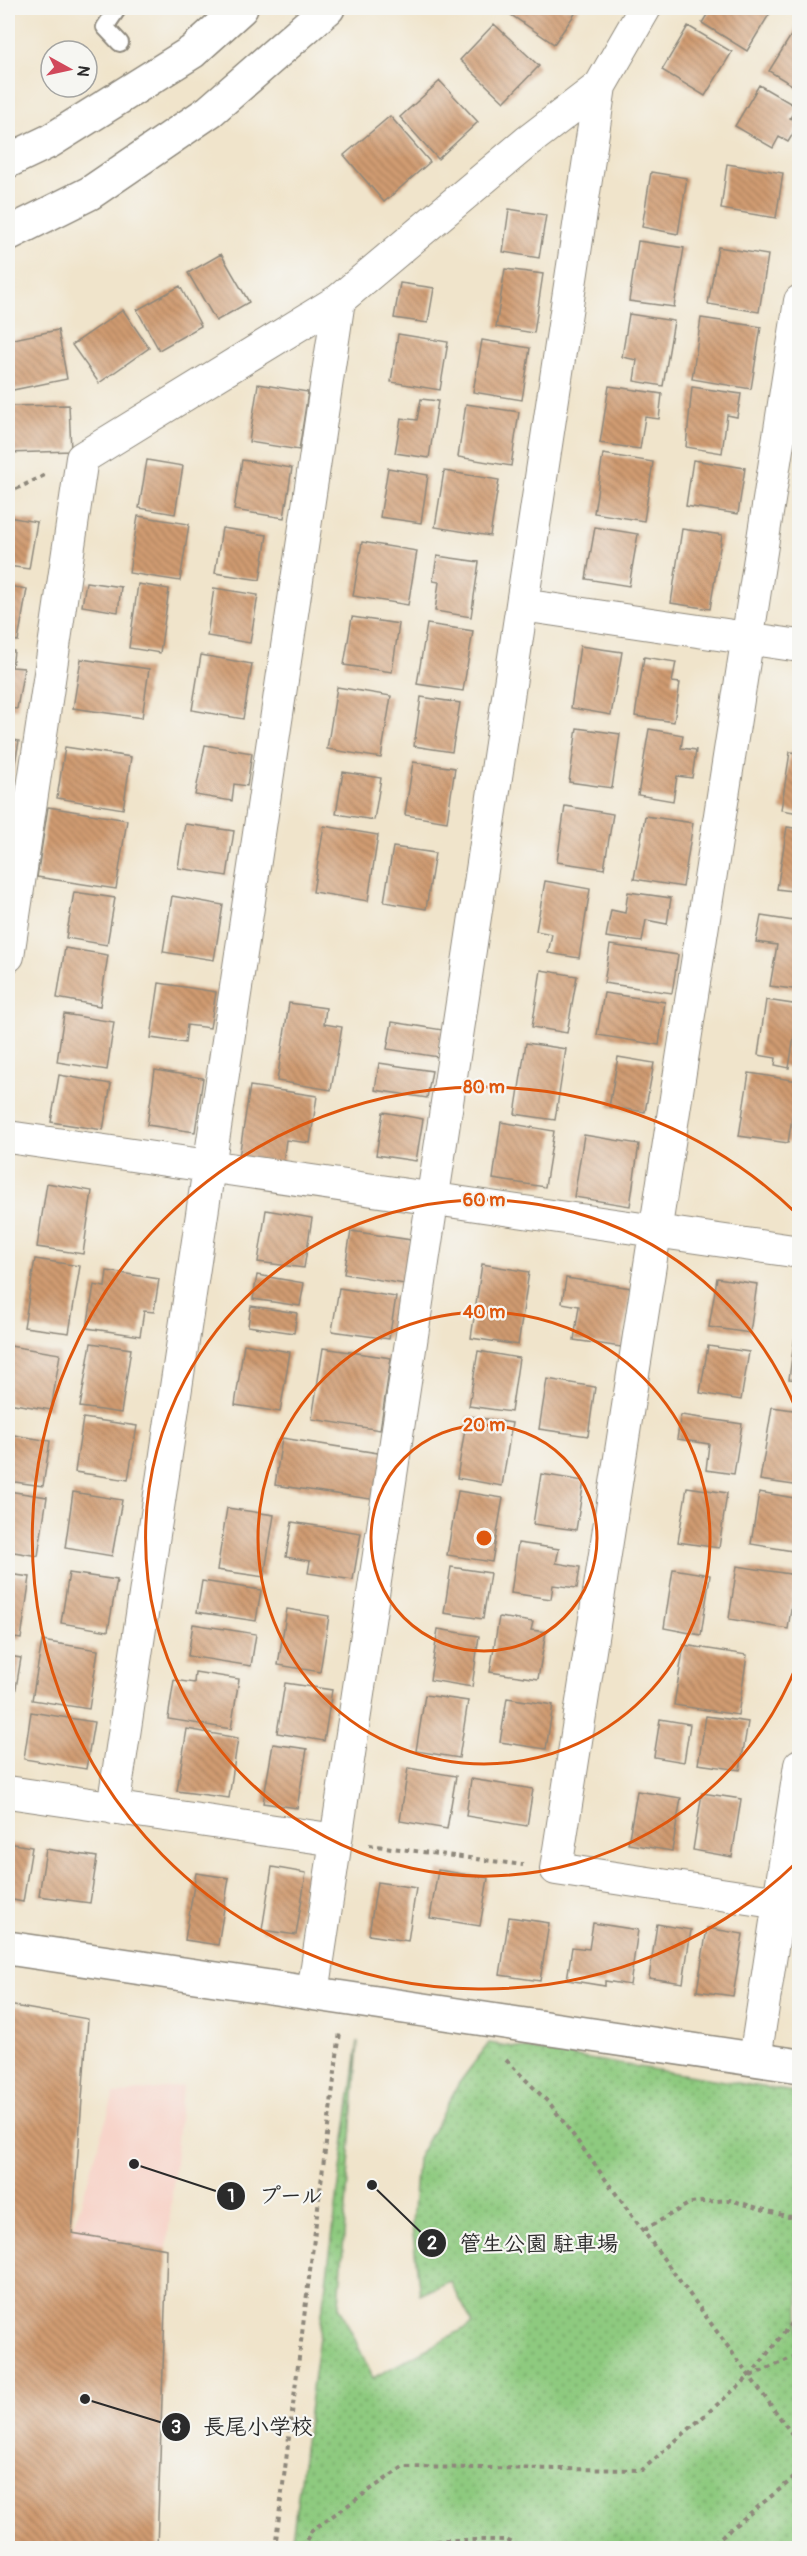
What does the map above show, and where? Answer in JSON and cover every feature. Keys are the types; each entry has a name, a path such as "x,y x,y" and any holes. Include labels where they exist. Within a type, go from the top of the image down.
{"street":[{"path":"8,161 50,141 192,52 241,8"},
{"path":"8,234 90,193 210,111 328,8"},
{"path":"328,1996 336,1840 600,86 645,8"},
{"path":"8,956 82,458 339,300 527,142 600,86"},
{"path":"113,1808 339,300"},
{"path":"789,1904 556,1869 800,300"},
{"path":"522,605 800,646"},
{"path":"8,1137 800,1252"},
{"path":"755,2059 789,1904 800,1765"},
{"path":"8,1792 336,1840"},
{"path":"8,1948 800,2066"}],"lane":[{"path":"118,8 105,27 120,43"}],"path":[{"path":"336,1840 556,1869"},
{"path":"275,2548 328,1996"},
{"path":"505,2059 551,2105 800,2445"},
{"path":"644,2230 690,2203 730,2200 789,2217 800,2215"},
{"path":"302,2548 312,2529 403,2467 642,2470 750,2376 800,2312"},
{"path":"750,2376 800,2354"},
{"path":"707,2548 800,2473"},
{"path":"382,2548 446,2541 506,2540 524,2548"},
{"path":"446,2541 462,2548"}],"shaded area":[{"path":"182,2086 167,2249 72,2233 114,2094"}],"green space":[{"path":"358,2041 339,2305 373,2378 473,2324 450,2281 420,2295 412,2225 417,2159 459,2083 489,2043 799,2093 799,2548 291,2548"}],"building":[{"path":"501,8 579,8 554,44"},
{"path":"711,8 773,8 747,51 702,23"},
{"path":"800,21 800,90 769,71"},
{"path":"494,24 539,66 504,102 460,60"},
{"path":"688,26 732,52 705,96 662,70"},
{"path":"440,81 478,122 438,159 400,117"},
{"path":"759,85 797,107 790,118 799,124 788,142 779,137 773,148 735,126"},
{"path":"390,116 430,162 384,202 344,155"},
{"path":"727,164 783,173 776,218 721,209"},
{"path":"651,172 687,178 678,234 642,227"},
{"path":"509,209 546,215 539,258 503,252"},
{"path":"638,241 684,248 674,307 629,301"},
{"path":"718,247 768,255 759,312 708,304"},
{"path":"221,254 249,302 216,321 188,273"},
{"path":"505,269 543,274 534,333 496,327"},
{"path":"400,283 434,288 428,323 394,318"},
{"path":"180,286 201,326 159,350 137,310"},
{"path":"123,310 149,348 99,383 72,345"},
{"path":"629,314 674,321 663,386 634,381 637,360 622,357"},
{"path":"701,318 761,327 751,389 692,379"},
{"path":"58,330 67,379 8,391 8,340"},
{"path":"398,334 448,342 440,390 391,382"},
{"path":"482,340 530,348 522,400 473,392"},
{"path":"258,384 308,392 299,450 249,442"},
{"path":"609,386 662,394 659,419 645,417 640,449 600,443"},
{"path":"692,387 741,394 737,417 727,415 722,453 686,447"},
{"path":"421,399 438,401 429,458 395,453 401,418 417,420"},
{"path":"466,404 519,412 511,466 458,457"},
{"path":"69,405 71,451 8,453 8,406"},
{"path":"603,454 653,462 644,521 594,513"},
{"path":"147,460 183,466 175,514 139,508"},
{"path":"242,460 292,468 284,518 234,510"},
{"path":"693,460 745,468 738,514 686,506"},
{"path":"388,468 428,475 421,523 380,517"},
{"path":"444,471 499,480 490,536 435,527"},
{"path":"138,516 189,524 180,581 129,573"},
{"path":"8,517 37,522 29,569 8,566"},
{"path":"595,527 638,534 629,586 586,579"},
{"path":"222,528 267,535 260,580 215,573"},
{"path":"682,529 722,535 710,609 671,603"},
{"path":"362,542 417,551 408,605 353,596"},
{"path":"437,556 479,562 471,617 435,611 439,582 433,581"},
{"path":"86,582 121,587 118,612 82,606"},
{"path":"138,584 169,589 160,653 129,648"},
{"path":"8,586 27,589 18,641 8,639"},
{"path":"214,588 258,595 250,643 207,636"},
{"path":"352,617 399,624 392,672 344,665"},
{"path":"427,624 473,631 463,691 417,684"},
{"path":"580,646 622,652 611,715 571,708"},
{"path":"8,650 14,651 12,667 24,668 17,709 8,708"},
{"path":"201,655 252,664 243,719 192,710"},
{"path":"644,657 676,662 672,682 680,683 674,722 635,716"},
{"path":"81,659 149,669 142,718 73,708"},
{"path":"337,687 391,696 381,758 327,749"},
{"path":"421,697 460,703 452,752 414,746"},
{"path":"8,717 13,718 10,739 19,741 13,774 8,773"},
{"path":"577,728 620,734 612,788 569,782"},
{"path":"649,729 683,735 681,748 696,750 692,778 677,776 673,801 638,795"},
{"path":"205,745 252,753 247,786 234,784 232,801 195,795"},
{"path":"65,747 131,757 123,809 57,798"},
{"path":"790,752 800,753 800,813 781,810"},
{"path":"413,762 455,768 447,822 405,815"},
{"path":"343,772 381,778 374,820 336,814"},
{"path":"565,806 613,814 604,869 557,862"},
{"path":"48,807 127,820 116,889 37,877"},
{"path":"645,816 693,823 683,887 634,879"},
{"path":"185,824 234,831 227,876 178,868"},
{"path":"324,826 378,835 368,901 313,892"},
{"path":"787,827 800,829 800,892 777,889"},
{"path":"393,847 435,853 426,909 384,902"},
{"path":"545,881 590,889 579,958 548,953 552,934 536,931"},
{"path":"74,892 115,898 107,945 66,938"},
{"path":"628,892 671,898 667,924 646,920 642,942 606,937 611,910 625,913"},
{"path":"172,896 223,905 214,960 163,952"},
{"path":"761,916 800,922 800,990 770,986 777,945 756,942"},
{"path":"610,945 678,955 672,993 604,983"},
{"path":"65,948 108,955 100,1006 57,998"},
{"path":"541,970 577,976 567,1033 532,1027"},
{"path":"159,983 216,992 210,1028 187,1025 185,1043 151,1038"},
{"path":"604,993 665,1002 659,1045 597,1035"},
{"path":"766,1000 799,1005 789,1068 775,1065 776,1058 758,1055"},
{"path":"289,1003 326,1008 324,1024 342,1027 331,1090 277,1081"},
{"path":"64,1014 114,1022 107,1070 57,1062"},
{"path":"392,1022 443,1030 438,1057 387,1049"},
{"path":"526,1043 566,1049 555,1120 515,1114"},
{"path":"618,1057 654,1063 645,1112 609,1107"},
{"path":"379,1063 432,1071 427,1098 375,1090"},
{"path":"155,1070 203,1078 195,1132 147,1125"},
{"path":"749,1073 798,1081 788,1143 739,1136"},
{"path":"59,1075 111,1084 103,1130 51,1122"},
{"path":"250,1086 317,1096 310,1143 286,1140 283,1163 239,1157"},
{"path":"383,1112 423,1119 416,1161 376,1155"},
{"path":"501,1122 554,1131 545,1187 493,1179"},
{"path":"584,1135 639,1144 630,1206 574,1197"},
{"path":"47,1183 92,1191 83,1254 37,1247"},
{"path":"266,1210 312,1218 304,1268 258,1262"},
{"path":"351,1231 411,1240 404,1284 344,1274"},
{"path":"35,1259 80,1266 69,1333 24,1327"},
{"path":"482,1264 529,1272 518,1345 471,1338"},
{"path":"107,1271 159,1279 154,1312 144,1311 140,1336 87,1328 94,1285 105,1287"},
{"path":"257,1275 304,1283 300,1306 253,1299"},
{"path":"566,1278 631,1288 621,1347 574,1340 579,1306 562,1303"},
{"path":"717,1278 757,1284 750,1333 709,1327"},
{"path":"339,1288 396,1297 389,1339 332,1331"},
{"path":"251,1306 297,1313 294,1333 248,1326"},
{"path":"798,1314 800,1314 800,1380 789,1379"},
{"path":"91,1343 131,1349 121,1413 80,1407"},
{"path":"244,1344 290,1352 280,1412 235,1405"},
{"path":"10,1346 60,1354 51,1410 8,1403"},
{"path":"708,1346 749,1352 741,1400 700,1393"},
{"path":"323,1348 391,1358 380,1430 312,1419"},
{"path":"478,1351 519,1358 511,1412 469,1406"},
{"path":"547,1379 595,1387 588,1436 539,1429"},
{"path":"772,1407 800,1411 800,1486 760,1480"},
{"path":"681,1415 742,1424 734,1474 706,1470 709,1444 677,1439"},
{"path":"467,1416 512,1423 502,1486 457,1478"},
{"path":"83,1418 137,1426 128,1480 75,1472"},
{"path":"8,1434 50,1441 43,1486 8,1481"},
{"path":"282,1438 384,1454 377,1500 275,1485"},
{"path":"541,1474 584,1481 576,1530 533,1524"},
{"path":"687,1487 727,1493 719,1548 678,1542"},
{"path":"8,1491 47,1497 38,1556 8,1551"},
{"path":"458,1491 503,1498 492,1562 447,1555"},
{"path":"73,1492 122,1500 112,1556 65,1548"},
{"path":"759,1492 800,1499 799,1552 751,1544"},
{"path":"227,1508 274,1515 264,1577 217,1570"},
{"path":"292,1522 361,1533 353,1580 308,1573 310,1561 286,1557"},
{"path":"518,1543 559,1549 556,1563 580,1567 577,1588 553,1585 551,1599 511,1593"},
{"path":"737,1566 796,1575 788,1629 729,1619"},
{"path":"451,1567 490,1573 483,1619 444,1613"},
{"path":"673,1569 710,1575 701,1635 664,1628"},
{"path":"69,1573 117,1580 108,1631 61,1623"},
{"path":"8,1574 30,1577 21,1639 8,1637"},
{"path":"202,1581 261,1590 256,1621 197,1612"},
{"path":"287,1609 329,1616 320,1672 278,1665"},
{"path":"499,1617 533,1622 531,1630 546,1632 538,1679 490,1672"},
{"path":"193,1624 256,1634 251,1666 188,1656"},
{"path":"438,1629 479,1636 472,1687 430,1680"},
{"path":"42,1641 98,1650 89,1709 32,1700"},
{"path":"684,1645 747,1655 738,1715 674,1705"},
{"path":"8,1656 21,1658 15,1694 8,1693"},
{"path":"195,1672 239,1679 231,1729 168,1719 174,1680 194,1683"},
{"path":"285,1683 332,1690 324,1741 277,1733"},
{"path":"425,1695 468,1701 459,1758 416,1751"},
{"path":"507,1698 553,1705 546,1749 500,1742"},
{"path":"8,1712 14,1713 9,1745 8,1745"},
{"path":"31,1712 94,1722 86,1769 24,1759"},
{"path":"706,1716 748,1722 740,1770 698,1764"},
{"path":"660,1719 690,1724 684,1762 654,1757"},
{"path":"187,1729 238,1738 229,1798 177,1791"},
{"path":"273,1744 307,1749 297,1808 263,1803"},
{"path":"408,1768 456,1776 447,1829 400,1821"},
{"path":"471,1779 533,1789 527,1826 466,1816"},
{"path":"637,1791 681,1798 672,1851 628,1844"},
{"path":"702,1793 741,1799 732,1857 693,1850"},
{"path":"8,1843 32,1847 23,1902 8,1899"},
{"path":"46,1849 97,1857 90,1903 39,1896"},
{"path":"272,1867 306,1873 296,1935 262,1930"},
{"path":"438,1870 488,1878 480,1926 430,1918"},
{"path":"196,1873 229,1878 218,1945 185,1940"},
{"path":"377,1882 416,1888 408,1941 369,1935"},
{"path":"509,1917 549,1923 540,1981 500,1975"},
{"path":"593,1923 638,1930 630,1985 605,1981 605,1986 567,1980 572,1947 589,1949"},
{"path":"657,1924 691,1930 683,1983 649,1978"},
{"path":"707,1928 743,1934 733,1996 697,1991"},
{"path":"8,2005 88,2019 72,2233 167,2249 157,2548 8,2548"}],"place":[{"name":"プール","path":"134,2164"},
{"name":"管生公園 駐車場","path":"372,2185"},
{"name":"長尾小学校","path":"85,2399"}]}
